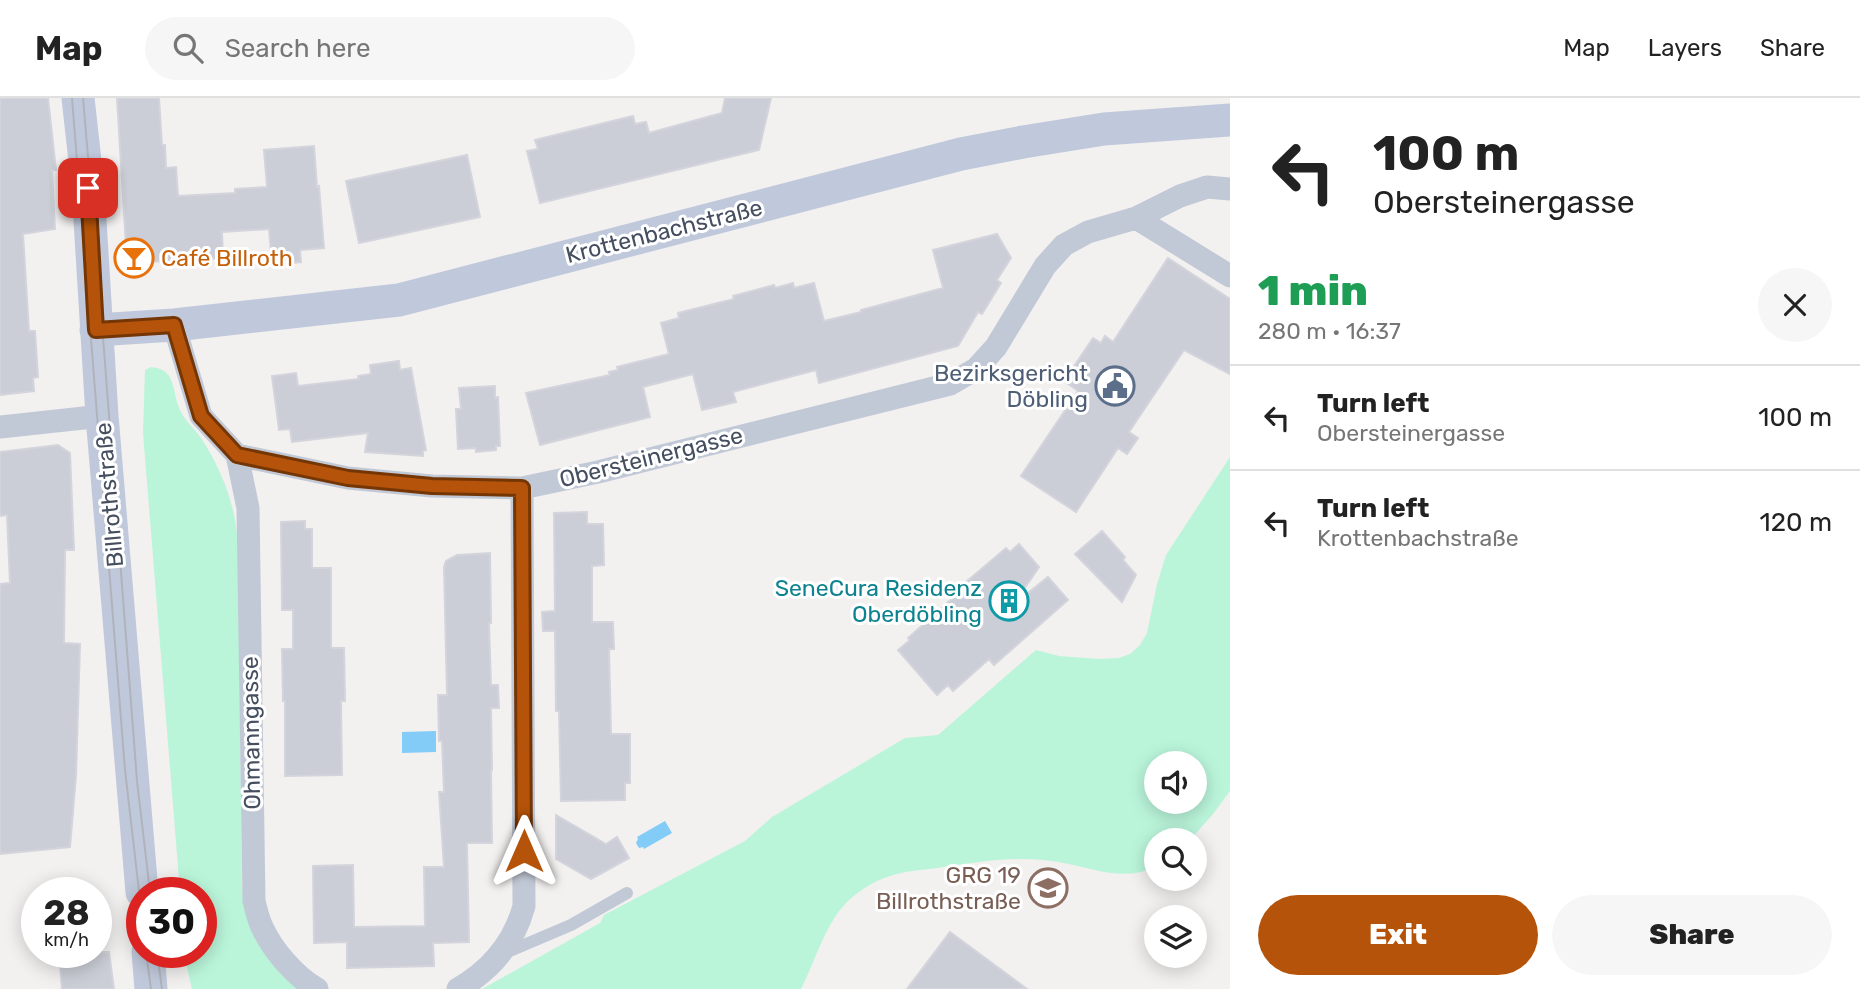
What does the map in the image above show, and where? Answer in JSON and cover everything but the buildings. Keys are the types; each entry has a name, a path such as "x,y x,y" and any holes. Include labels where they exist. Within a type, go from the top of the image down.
{"main road":[{"name":"Billrothstraße","path":"78,98 88,188 102,416 141,877"},
{"name":"Krottenbachstraße","path":"96,330 174,325 399,300 961,155 1104,129 1230,120"}],"street":[{"name":"Obersteinergasse","path":"237,455 348,478 432,486 522,488 598,472 950,384 976,369 996,347 1045,266 1064,245 1088,232 1136,218 1180,196 1207,187 1230,189"},
{"path":"1136,218 1230,276"},
{"path":"174,325 201,416 237,455"},
{"path":"0,427 102,416"},
{"name":"Ohmanngasse","path":"237,455 248,508 254,901 262,927 282,958 317,989"},
{"path":"458,989 481,974 507,946 524,906 522,488"}],"lane":[{"path":"507,946 571,925 627,893"}],"green space":[{"path":"151,367 160,369 170,377 181,412 201,438 215,463 231,502 238,545 242,888 245,902 299,989 192,989 187,968 217,968 217,877 179,877 143,433 145,370"},
{"path":"1230,457 1230,791 1201,828 1144,828 1144,871 1111,873 1048,860 1016,859 895,874 871,884 845,904 826,934 801,989 482,989 600,923 604,915 745,841 772,817 905,738 938,735 1036,650 1059,656 1099,659 1119,658 1130,654 1140,645 1147,633 1166,555"}],"water":[{"path":"436,731 436,752 402,753 402,732"},
{"path":"665,821 672,833 644,849 639,848 637,837"}],"tram line":[{"path":"72,98 125,770 137,877"},
{"path":"83,98 137,781 148,877"},
{"path":"148,968 151,989"},
{"path":"159,968 162,989"}],"place":[{"name":"Café Billroth","path":"134,258"},
{"name":"Bezirksgericht Döbling","path":"1115,386"},
{"name":"SeneCura Residenz Oberdöbling","path":"1009,601"},
{"name":"GRG 19 Billrothstraße","path":"1048,888"}],"route":[{"path":"88,188 96,330 174,325 201,416 237,455 348,478 432,486 522,488 524,851"}]}
